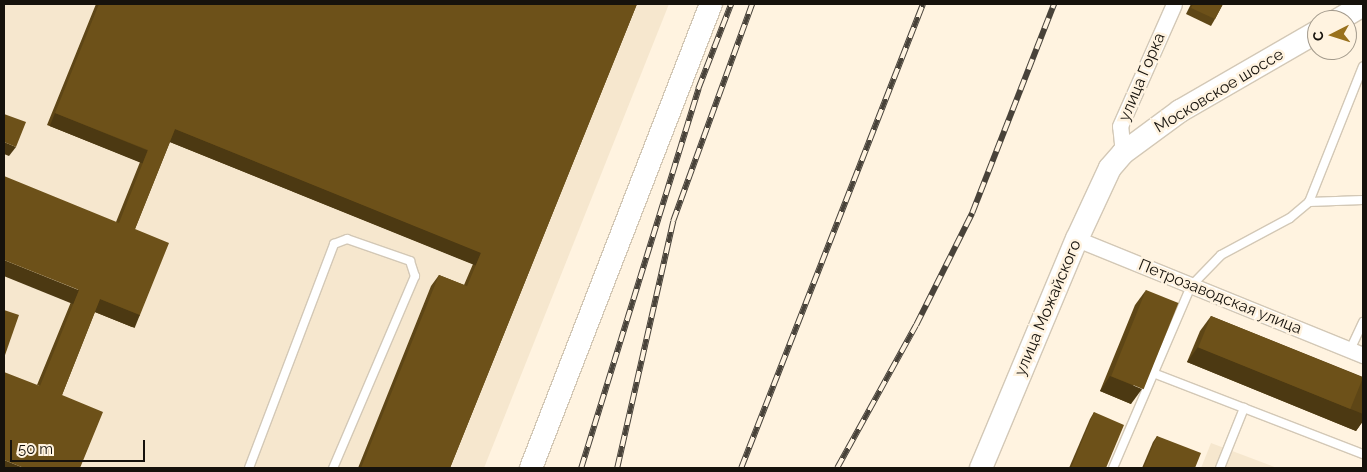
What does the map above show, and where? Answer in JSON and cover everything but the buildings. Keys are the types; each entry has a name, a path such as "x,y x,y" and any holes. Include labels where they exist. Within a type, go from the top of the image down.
{"main road":[{"path":"531,468 711,4"},
{"name":"Московское шоссе","path":"1123,153 1180,111 1307,38"},
{"name":"улица Можайского","path":"981,468 1100,185 1123,153"}],"street":[{"name":"улица Горка","path":"1123,153 1120,126 1174,4"},
{"name":"Петрозаводская улица","path":"1076,239 1357,353"}],"lane":[{"path":"1113,468 1191,286 1221,256 1290,218 1309,202 1363,66"},
{"path":"1309,202 1363,200"},
{"path":"249,468 334,244 344,239 410,261 415,276 333,468"},
{"path":"1357,353 1363,322"},
{"path":"1153,373 1363,454"},
{"path":"1220,468 1244,408"}],"shaded area":[{"path":"4,4 669,4 484,468 4,468"},
{"path":"1211,443 1277,468 1201,468"}],"railway":[{"path":"581,468 698,89 731,4"},
{"path":"617,468 673,221 752,4"},
{"path":"741,468 923,4"},
{"path":"837,468 916,325 972,213 1054,4"}]}
